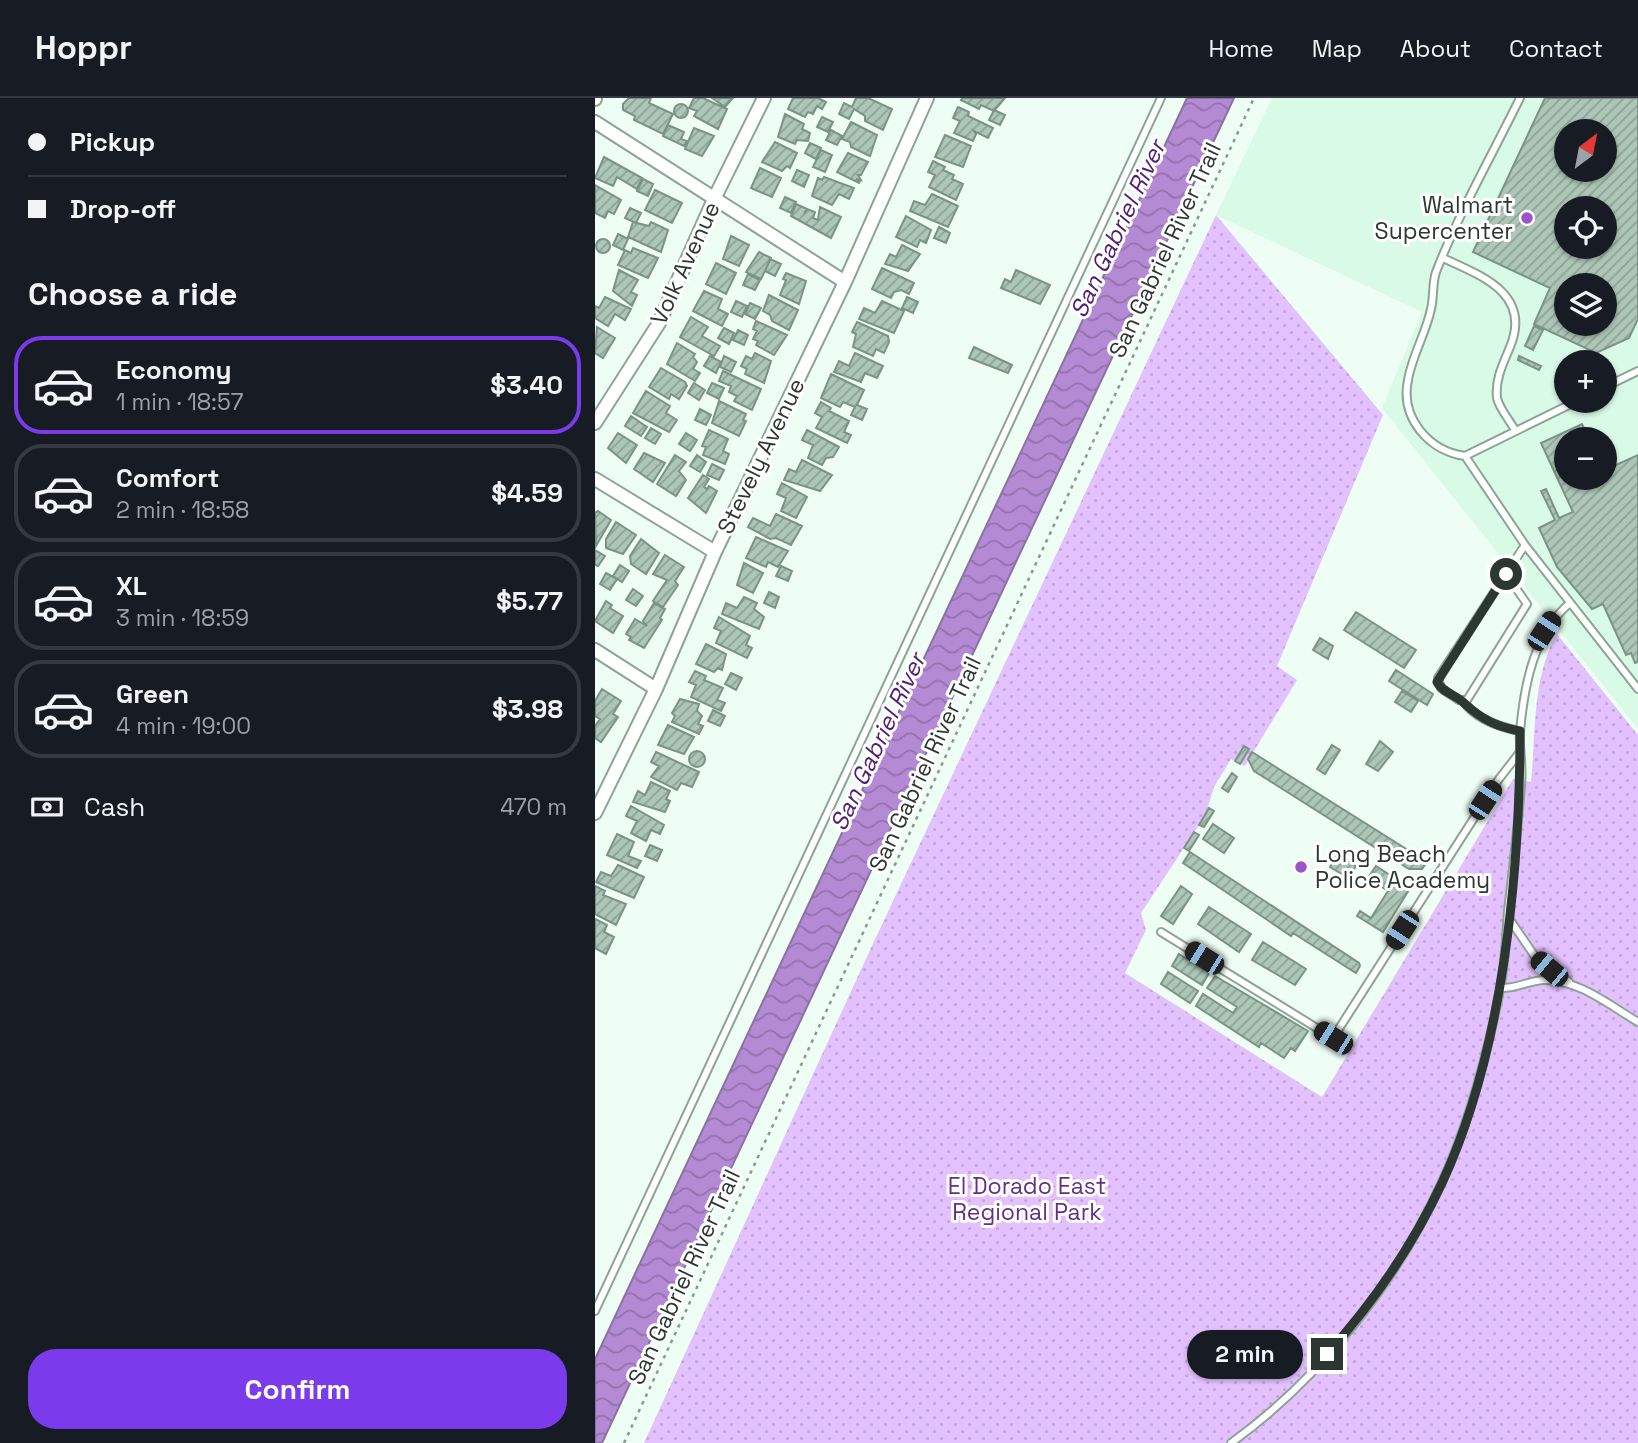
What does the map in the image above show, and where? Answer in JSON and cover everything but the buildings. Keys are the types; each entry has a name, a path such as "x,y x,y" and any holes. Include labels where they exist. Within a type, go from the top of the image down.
{"street":[{"name":"Volk Avenue","path":"595,423 659,323 715,197 764,98"},
{"name":"Stevely Avenue","path":"595,813 656,689 715,552 845,282 927,98"},
{"path":"595,122 845,282"},
{"path":"595,479 715,552"},
{"path":"595,650 656,689"}],"lane":[{"path":"595,1311 1161,98"},
{"path":"1520,98 1436,272 1431,310 1407,382 1409,404 1421,434 1432,445 1449,453 1465,456 1554,412"},
{"path":"1443,258 1490,280 1506,294 1517,318 1518,329 1497,377 1497,401 1515,430"},
{"path":"1617,381 1638,371"},
{"path":"1465,456 1525,545 1638,689"},
{"path":"1520,731 1503,728 1476,715 1463,701 1441,688 1439,678 1525,545"},
{"path":"1463,701 1467,700 1527,604 1506,574"},
{"path":"1231,1443 1252,1428 1309,1374 1344,1335 1410,1241 1442,1182 1470,1111 1500,988 1522,780 1520,731 1535,654 1553,617 1570,603"},
{"path":"1161,932 1333,1038 1499,779 1520,752"},
{"path":"1508,917 1536,958 1571,983 1638,1022"},
{"path":"1500,988 1513,989 1534,981 1571,983"}],"path":[{"name":"San Gabriel River Trail","path":"624,1443 1254,98"}],"shaded area":[{"path":"1272,98 1638,98 1638,729 1382,408 1422,312 1216,215"}],"green space":[{"name":"El Dorado East Regional Park","path":"1216,215 1383,415 1277,666 1297,680 1245,766 1231,759 1214,787 1205,816 1141,913 1146,930 1125,973 1322,1097 1513,779 1531,782 1539,687 1549,650 1557,634 1638,735 1638,1443 644,1443 870,950"}],"water":[{"name":"San Gabriel River","path":"1187,98 1234,98 602,1443 595,1443 595,1359"}],"place":[{"name":"Walmart Supercenter","path":"1527,218"},
{"name":"Long Beach Police Academy","path":"1301,867"}],"route":[{"path":"1327,1354 1381,1286 1410,1241 1442,1182 1470,1111 1500,988 1522,780 1520,731 1503,728 1476,715 1463,701 1441,688 1437,682 1506,574"}]}
